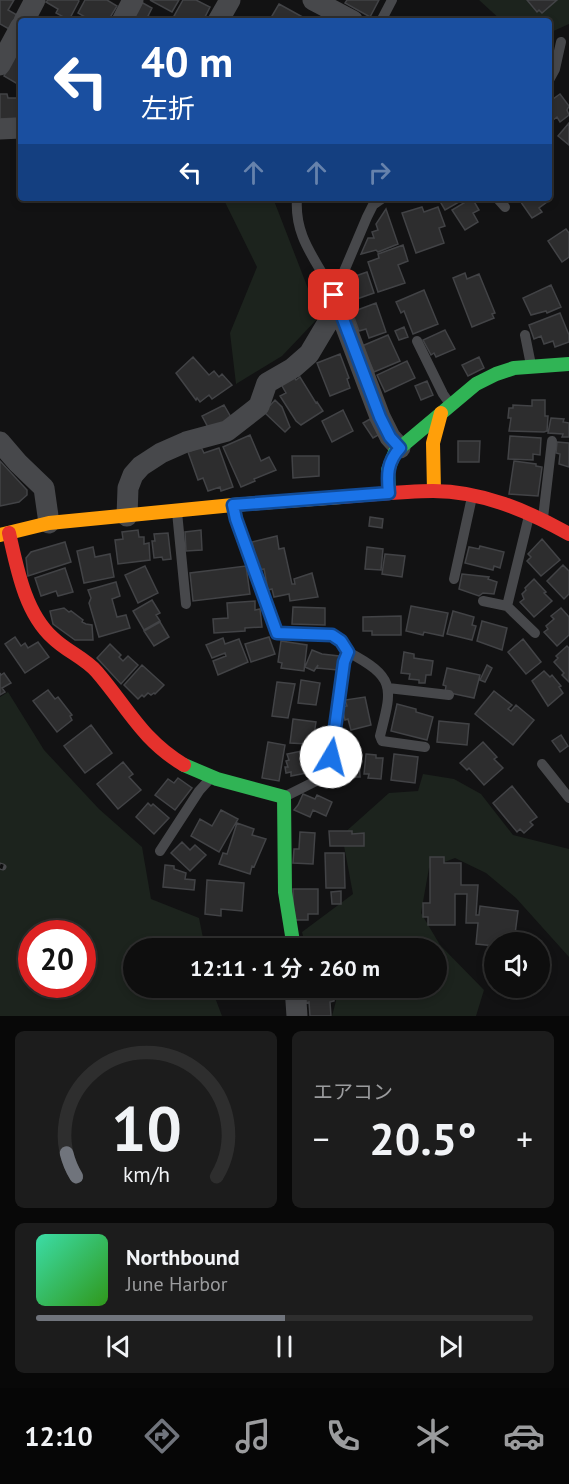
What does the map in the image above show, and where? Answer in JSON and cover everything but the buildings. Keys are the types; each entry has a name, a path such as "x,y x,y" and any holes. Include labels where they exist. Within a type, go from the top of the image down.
{"street":[{"path":"26,18 35,0"},
{"path":"124,18 133,0"},
{"path":"220,18 230,0"},
{"path":"324,7 346,18"},
{"path":"0,65 18,32"},
{"path":"0,129 18,128"},
{"path":"336,301 380,417 390,437 400,448"},
{"path":"127,516 128,488 133,475 141,466 161,453 186,442 227,431 259,406 267,383 293,368 309,354 336,301"},
{"path":"389,493 387,476 392,456 474,385 495,374 531,365 569,364"},
{"path":"434,491 432,444 434,431 446,408"},
{"path":"0,442 44,488 49,523"},
{"path":"291,938 287,922 284,887 284,797 211,777 180,764 155,745 95,669 84,659 57,643 41,626 4,534 49,523 177,510 434,491 472,494 506,504 569,534"},
{"path":"296,998 297,1016"}],"lane":[{"path":"383,18 392,0"},
{"path":"552,74 561,42"},
{"path":"297,201 297,218 302,240 336,301"},
{"path":"336,301 367,216 373,205 379,201"},
{"path":"500,201 505,207"},
{"path":"525,335 531,365"},
{"path":"417,340 443,394 446,408"},
{"path":"543,520 552,441"},
{"path":"454,579 472,494"},
{"path":"233,505 277,633 332,635 341,641 348,652 378,671 388,688 390,698 380,736 382,741 425,747"},
{"path":"177,510 186,604"},
{"path":"507,606 529,514"},
{"path":"483,601 507,606 535,633"},
{"path":"284,797 328,775 344,662 348,652"},
{"path":"388,688 449,695"},
{"path":"542,764 569,798"},
{"path":"160,851 199,791 211,777"}],"shaded area":[{"path":"479,0 569,0 569,24 552,32 552,18 499,18"},
{"path":"224,201 274,201 319,317 282,356 236,384 230,333 257,267"},
{"path":"8,692 44,750 99,809 142,847 151,899 199,918 203,938 123,938 123,998 215,998 222,1016 0,1016 0,697"},
{"path":"423,774 454,779 481,794 513,835 569,849 569,957 550,936 550,932 547,932 516,898 486,873 455,858 429,868 421,913 436,938 304,938 302,932 353,894 342,835 389,793 418,791"},
{"path":"447,952 484,990 476,1016 332,1016 335,998 447,998"}],"traffic: fast":[{"path":"389,493 388,470 395,452 476,384 514,368 569,364"},
{"path":"184,765 217,779 284,797 285,892 292,938"}],"traffic: slow":[{"path":"434,491 433,443 441,413"},
{"path":"0,535 49,523 341,497"}],"traffic: jam":[{"path":"341,497 422,491 469,494 521,510 569,534"},
{"path":"9,533 15,561 29,603 43,628 58,643 92,667 146,734 184,765"}],"route":[{"path":"331,757 344,662 348,652 341,641 332,635 277,633 233,505 389,493 387,476 389,465 392,456 400,448 390,437 380,417 334,295"}]}
